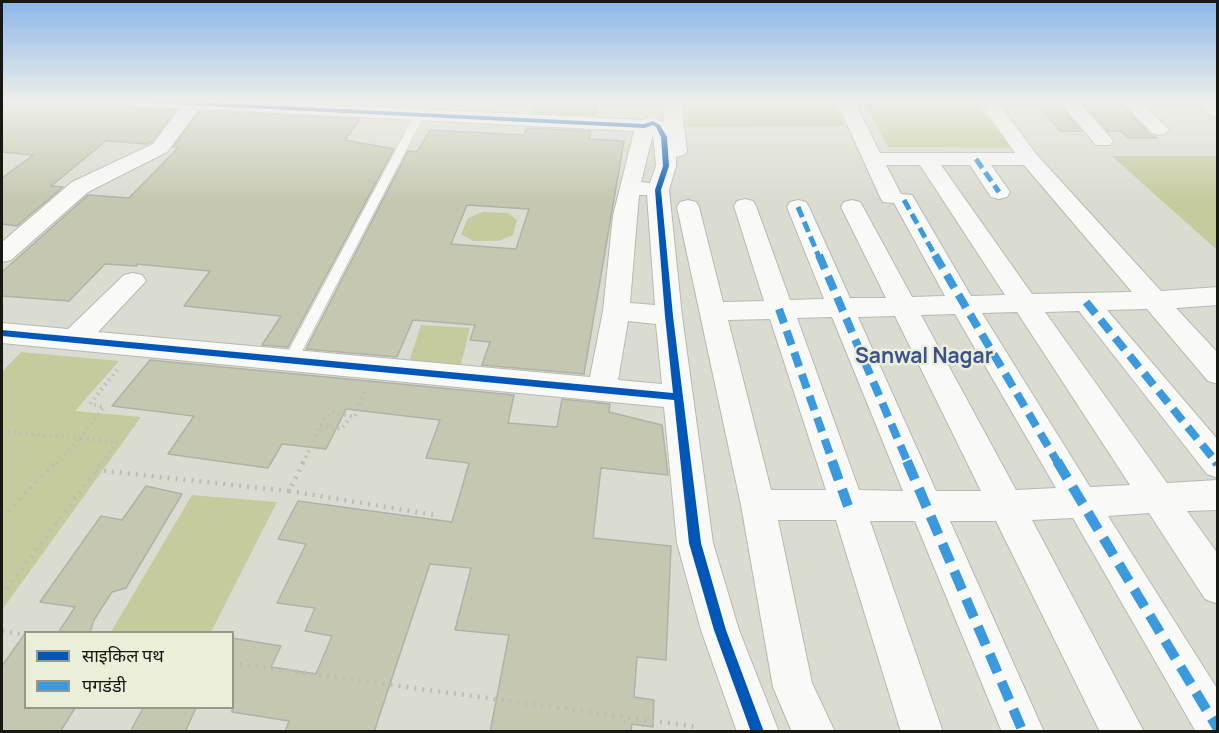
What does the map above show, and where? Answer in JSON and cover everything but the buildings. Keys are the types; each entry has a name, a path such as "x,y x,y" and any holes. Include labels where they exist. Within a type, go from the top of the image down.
{"street":[{"path":"2,254 80,187 160,148 170,134"},
{"path":"650,134 695,543 720,630 758,732"},
{"path":"602,390 616,311 624,216 666,166 664,134"},
{"path":"655,181 665,134"},
{"path":"861,134 873,159 1083,502 1218,729"},
{"path":"1012,134 1030,159 1218,373"},
{"path":"1097,134 1103,141"},
{"path":"873,159 1030,159"},
{"path":"926,159 1218,586"},
{"path":"976,159 999,192"},
{"path":"745,206 848,506 922,732"},
{"path":"688,207 714,310 758,506 793,687 814,732"},
{"path":"798,207 1023,732"},
{"path":"852,207 1123,732"},
{"path":"2,229 27,231"},
{"path":"74,340 134,281"},
{"path":"714,310 1086,302 1218,296"},
{"path":"1086,302 1218,464"},
{"path":"616,311 669,315"},
{"path":"2,333 678,397"},
{"path":"758,506 1006,507 1218,495"}],"lane":[{"path":"290,361 409,134"}],"path":[{"path":"2,517 80,438 104,407 90,404 135,346"},
{"path":"289,491 325,417 334,412 356,417 373,369"},
{"path":"320,426 341,429 351,417"},
{"path":"2,432 117,442 2,595"},
{"path":"96,470 289,491 435,515"},
{"path":"2,631 24,635"},
{"path":"234,663 698,727"}],"green space":[{"path":"881,134 1000,134 1011,148 888,147"},
{"path":"1112,156 1217,156 1217,250"},
{"path":"483,212 508,213 517,220 513,235 498,241 473,241 461,234 468,218"},
{"path":"421,325 470,328 460,368 409,362"},
{"path":"21,352 119,361 75,411 141,417 2,610 2,372"},
{"path":"192,495 277,502 212,631 112,631"}],"marked path":[{"path":"976,159 999,192"},
{"path":"904,200 963,305 1218,729"},
{"path":"798,207 1023,732"},
{"path":"1086,302 1218,464"},
{"path":"779,309 848,506"}],"cycle path":[{"path":"662,134 666,166 658,190 669,316 695,543 720,630 758,732"},
{"path":"2,333 678,397"}],"district":[{"name":"Sanwal Nagar","path":"924,357"}]}
